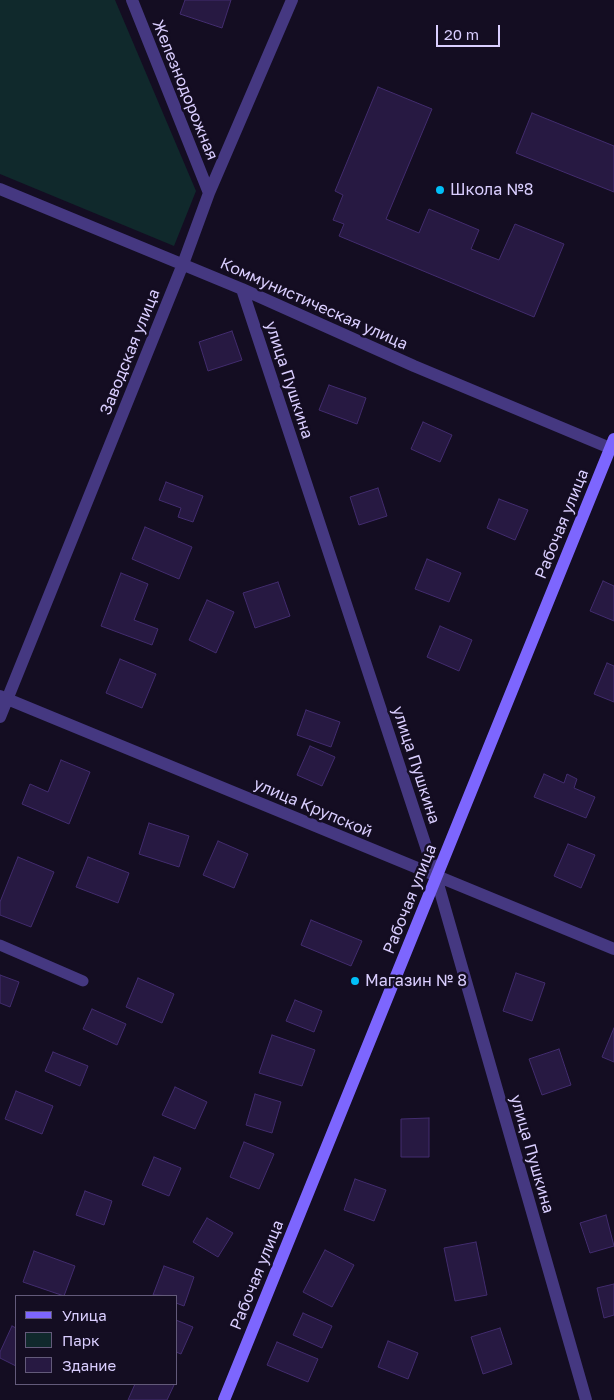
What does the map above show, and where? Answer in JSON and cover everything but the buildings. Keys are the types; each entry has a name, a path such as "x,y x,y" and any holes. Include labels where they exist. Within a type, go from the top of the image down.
{"main road":[{"name":"Рабочая улица","path":"224,1400 613,445"}],"street":[{"name":"Железнодорожная","path":"132,0 209,193"},
{"name":"Заводская улица","path":"0,718 4,697 183,264 209,193 292,0"},
{"name":"Коммунистическая улица","path":"0,190 242,289 414,366 613,445"},
{"name":"улица Пушкина","path":"242,289 436,877 586,1400"},
{"name":"улица Крупской","path":"4,697 614,949"}],"lane":[{"path":"0,945 83,980"}],"green space":[{"path":"0,0 115,0 196,191 174,246 0,174"}],"place":[{"name":"Школа №8","path":"440,190"},
{"name":"Магазин № 8","path":"355,981"}]}
